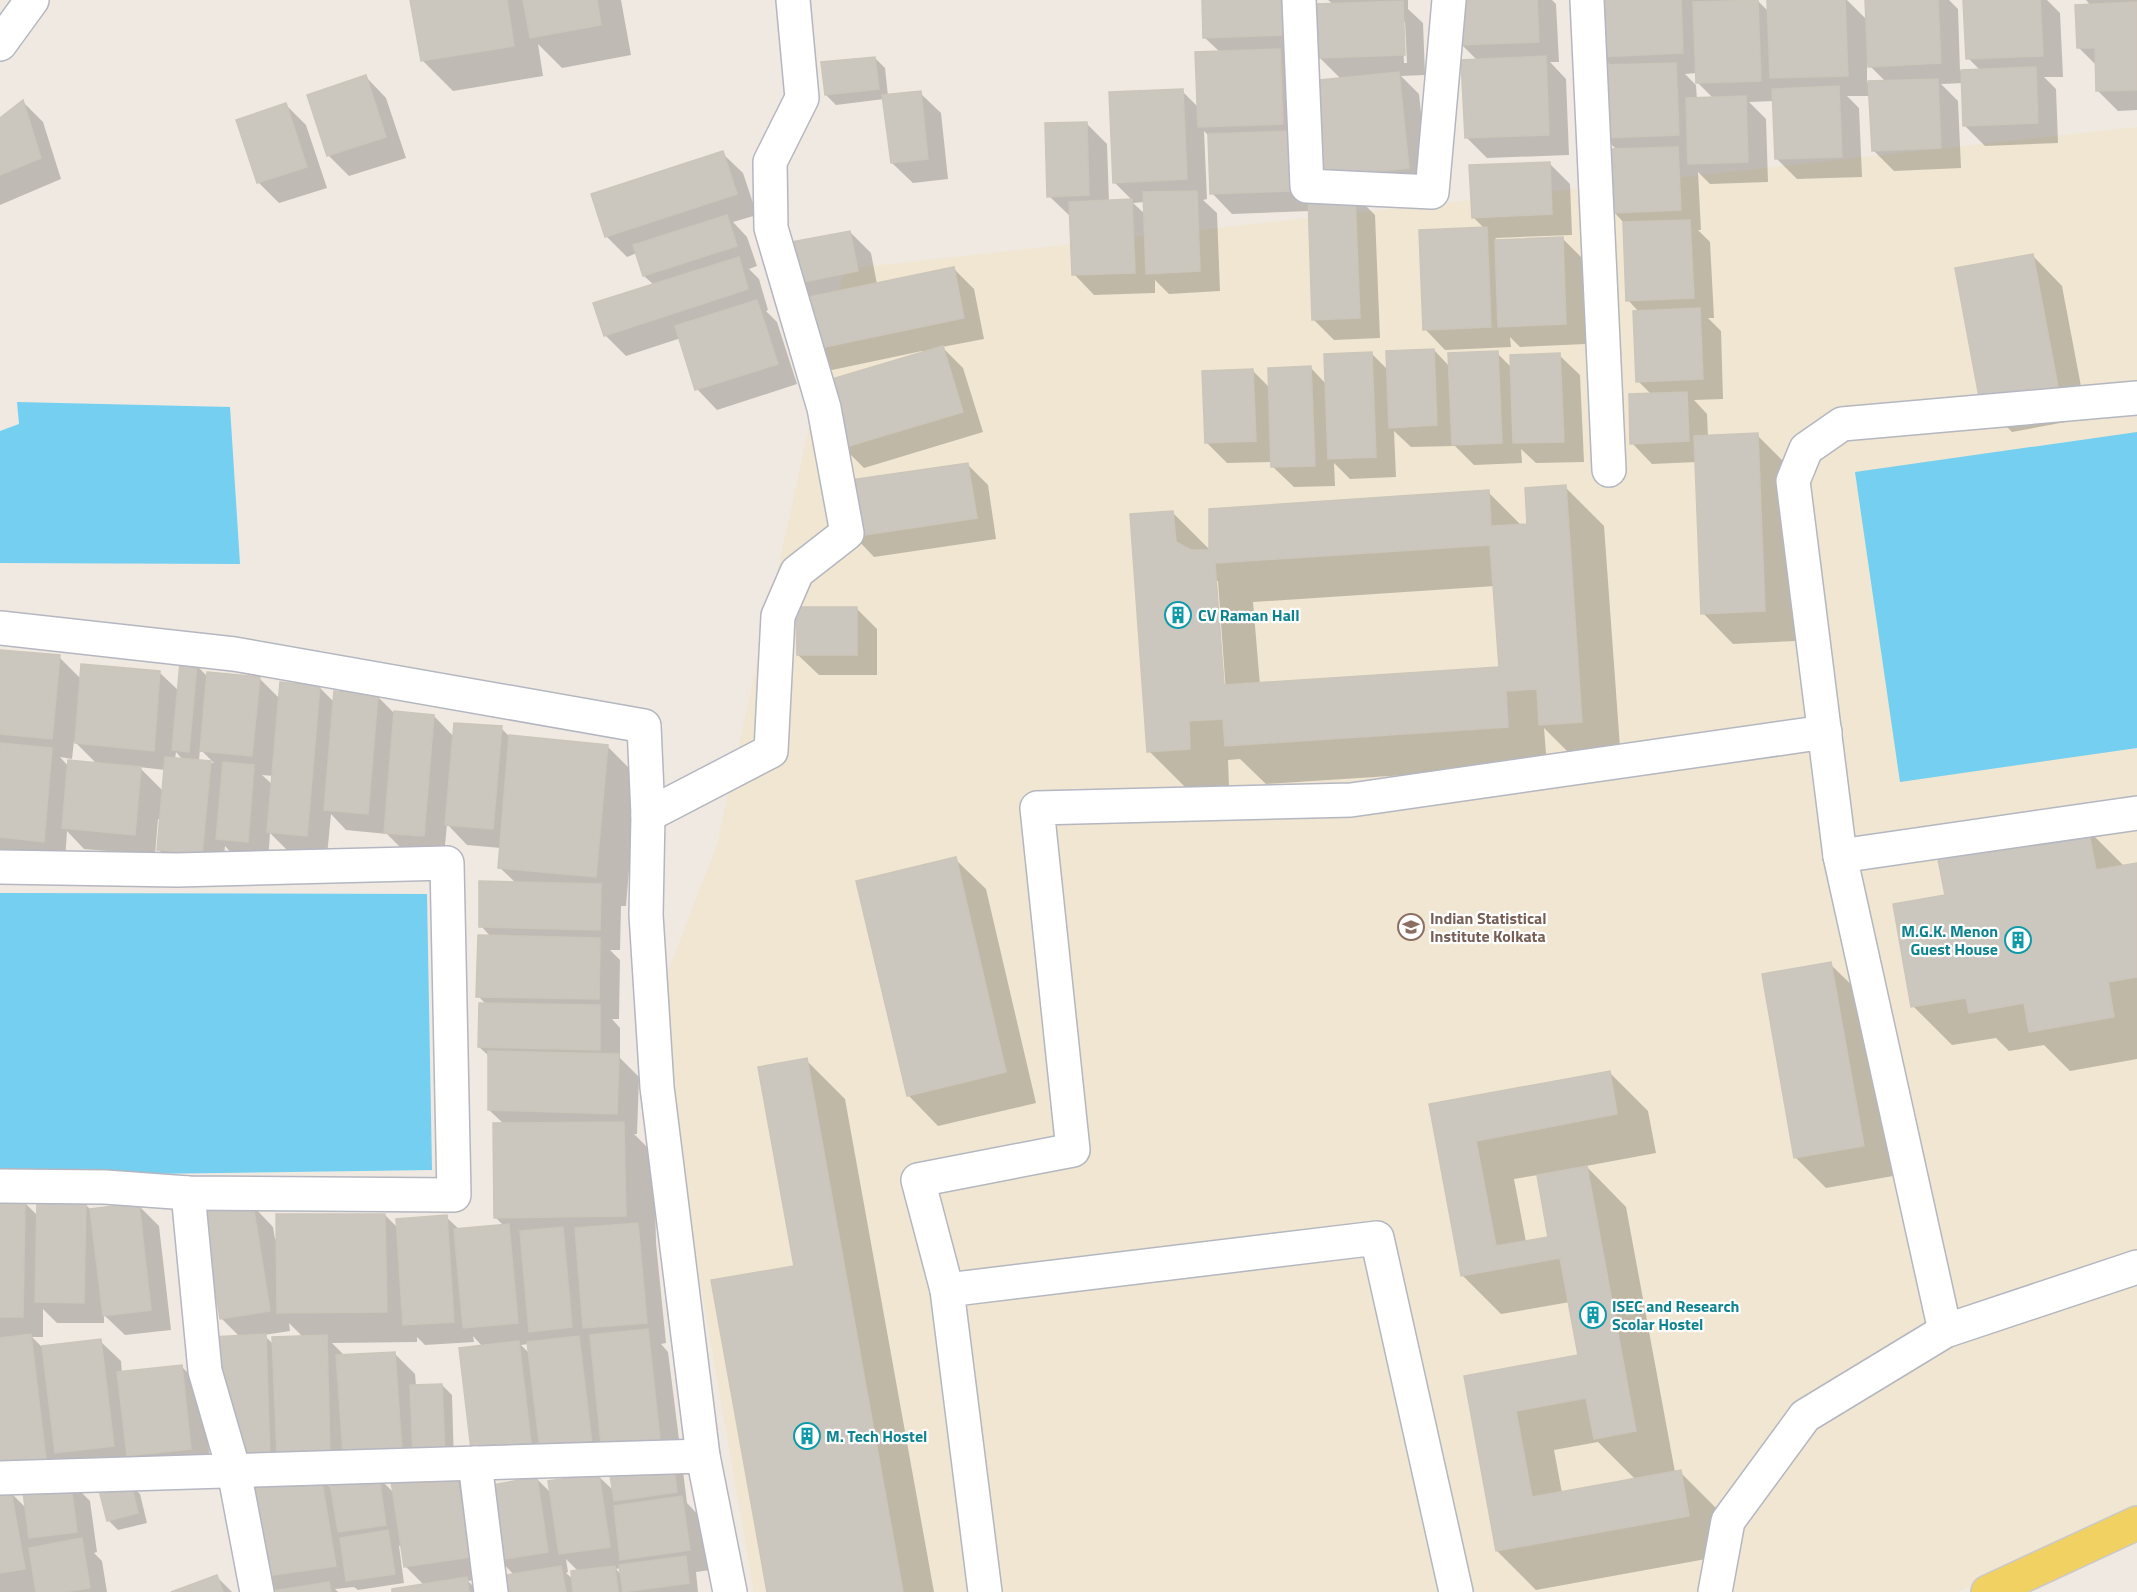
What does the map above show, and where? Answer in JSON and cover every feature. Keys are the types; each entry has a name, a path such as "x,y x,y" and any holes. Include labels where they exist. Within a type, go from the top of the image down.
{"main road":[{"path":"1988,1592 2137,1523"}],"street":[{"path":"0,44 32,0"},
{"path":"648,815 771,751 778,616 797,572 847,533 824,408 771,228 770,162 802,98 793,0"},
{"path":"1299,0 1307,186 1432,192 1449,0"},
{"path":"1587,0 1609,470"},
{"path":"1945,1331 1840,856 1793,481 1806,449 1842,424 2137,398"},
{"path":"0,628 234,654 645,726 648,815 646,915 657,1087 704,1456 730,1592"},
{"path":"985,1592 947,1290 918,1180 1073,1150 1037,808 1351,800 1825,732"},
{"path":"1840,856 2137,813"},
{"path":"0,867 177,870 447,863 454,1195 188,1193 105,1186 0,1186"},
{"path":"188,1193 205,1371 234,1471 257,1592"},
{"path":"947,1290 1377,1238 1456,1592"},
{"path":"1715,1592 1728,1521 1805,1416 1945,1331 2137,1267"},
{"path":"0,1478 704,1456"},
{"path":"475,1463 491,1592"}],"shaded area":[{"name":"Indian Statistical Institute Kolkata","path":"2137,127 2137,1506 1958,1592 754,1592 653,1010 717,845 844,269"}],"water":[{"path":"17,402 230,407 240,564 0,563 0,431 19,424"},
{"path":"2137,432 2137,748 1900,782 1855,472"},
{"path":"0,893 427,894 432,1170 0,1176"}],"building":[{"path":"410,0 507,0 514,46 421,61"},
{"path":"523,0 597,0 601,25 530,38"},
{"path":"1202,0 1281,0 1283,35 1203,38"},
{"path":"1458,0 1537,0 1539,42 1460,45"},
{"path":"1596,0 1681,0 1683,53 1599,57"},
{"path":"1758,0 1761,81 1696,83 1693,2"},
{"path":"1767,0 1845,0 1848,76 1770,78"},
{"path":"1865,0 1938,0 1941,63 1868,67"},
{"path":"1963,0 2040,0 2043,56 1966,59"},
{"path":"1403,1 1405,55 1318,58 1316,4"},
{"path":"2137,2 2137,90 2096,91 2095,48 2077,48 2075,5"},
{"path":"1280,49 1283,124 1198,127 1195,52"},
{"path":"1546,56 1549,135 1465,138 1461,60"},
{"path":"875,57 879,89 825,95 821,62"},
{"path":"1676,63 1679,135 1603,138 1600,65"},
{"path":"2036,67 2038,123 1963,126 1961,70"},
{"path":"1399,72 1409,168 1321,178 1310,81"},
{"path":"366,75 386,137 327,156 307,95"},
{"path":"1938,79 1941,148 1872,151 1868,81"},
{"path":"1839,86 1842,157 1775,159 1772,89"},
{"path":"1183,89 1187,179 1113,183 1109,92"},
{"path":"921,91 928,159 891,163 882,95"},
{"path":"1746,96 1748,162 1688,164 1686,98"},
{"path":"23,100 41,158 0,175 0,118"},
{"path":"286,103 307,167 257,183 236,120"},
{"path":"1087,122 1089,195 1047,197 1045,123"},
{"path":"1292,131 1294,191 1210,194 1208,134"},
{"path":"1678,147 1681,210 1613,213 1610,149"},
{"path":"723,151 737,194 605,237 591,194"},
{"path":"1550,162 1552,214 1472,218 1469,165"},
{"path":"1197,191 1200,271 1146,274 1143,192"},
{"path":"1355,193 1360,318 1312,320 1308,195"},
{"path":"1132,199 1135,273 1072,275 1069,202"},
{"path":"727,215 737,246 643,276 633,245"},
{"path":"1690,220 1694,298 1626,301 1623,222"},
{"path":"1487,227 1491,327 1423,330 1419,230"},
{"path":"850,231 858,271 788,285 780,244"},
{"path":"1563,237 1566,324 1498,327 1495,240"},
{"path":"2033,254 2058,387 1980,402 1955,268"},
{"path":"739,257 748,289 604,336 593,303"},
{"path":"954,267 964,318 810,350 799,299"},
{"path":"757,300 778,364 695,390 675,326"},
{"path":"1700,308 1703,379 1636,382 1633,311"},
{"path":"943,346 963,412 842,448 822,382"},
{"path":"1434,349 1437,425 1389,428 1386,351"},
{"path":"1498,351 1502,443 1452,445 1448,353"},
{"path":"1372,352 1376,457 1328,459 1324,354"},
{"path":"1560,353 1564,442 1513,443 1510,355"},
{"path":"1311,366 1315,466 1271,467 1268,368"},
{"path":"1253,369 1256,441 1205,443 1202,371"},
{"path":"1687,392 1689,441 1630,444 1629,394"},
{"path":"1758,433 1765,611 1701,614 1694,436"},
{"path":"968,463 977,518 852,537 844,481"},
{"name":"CV Raman Hall","path":"1566,485 1582,722 1539,725 1537,689 1506,691 1508,727 1225,746 1223,719 1189,721 1190,749 1147,752 1130,514 1173,511 1176,542 1191,550 1209,550 1209,509 1489,490 1491,526 1527,524 1525,488","holes":["1490,545 1499,667 1224,685 1215,563"]},
{"path":"796,607 857,607 857,655 797,655"},
{"path":"0,650 60,655 52,739 0,734"},
{"path":"180,662 197,663 189,752 172,750"},
{"path":"81,664 160,671 154,751 75,743"},
{"path":"207,672 260,677 252,756 200,751"},
{"path":"280,682 320,686 307,836 267,832"},
{"path":"334,691 378,695 368,814 324,810"},
{"path":"394,711 434,715 424,836 384,833"},
{"path":"454,723 502,726 493,829 445,825"},
{"path":"509,735 608,745 596,877 498,868"},
{"path":"0,743 52,748 44,842 0,837"},
{"path":"165,757 211,761 202,854 157,850"},
{"path":"68,760 141,767 135,835 62,828"},
{"path":"223,762 254,765 248,842 216,839"},
{"name":"M.G.K. Menon Guest House","path":"2088,828 2096,870 2137,863 2137,977 2108,982 2114,1017 2029,1032 2024,1003 1969,1013 1966,998 1911,1007 1893,904 1945,895 1937,854"},
{"path":"956,857 1006,1072 907,1096 856,881"},
{"path":"479,881 601,884 600,930 479,927"},
{"path":"478,935 600,938 599,999 476,997"},
{"path":"1831,962 1864,1146 1794,1158 1762,974"},
{"path":"479,1003 600,1005 600,1050 478,1047"},
{"path":"488,1051 619,1054 617,1114 488,1110"},
{"name":"M. Tech Hostel","path":"807,1058 903,1592 767,1592 711,1280 794,1266 758,1067"},
{"name":"ISEC and Research Scolar Hostel","path":"1610,1071 1617,1114 1476,1141 1496,1246 1548,1237 1537,1175 1587,1166 1636,1431 1594,1439 1586,1398 1516,1411 1532,1497 1681,1470 1689,1516 1496,1551 1464,1376 1578,1355 1560,1258 1461,1276 1429,1104"},
{"path":"624,1122 626,1216 494,1218 493,1123"},
{"path":"0,1200 25,1200 23,1317 0,1317"},
{"path":"37,1202 86,1203 84,1303 35,1302"},
{"path":"139,1203 151,1310 103,1316 90,1209"},
{"path":"253,1204 270,1311 220,1319 203,1212"},
{"path":"276,1214 385,1214 387,1312 277,1313"},
{"path":"447,1215 454,1322 403,1325 396,1219"},
{"path":"638,1223 647,1323 583,1328 575,1228"},
{"path":"509,1224 518,1323 463,1328 454,1229"},
{"path":"563,1227 572,1327 529,1332 520,1231"},
{"path":"648,1329 661,1448 602,1454 590,1335"},
{"path":"31,1334 47,1468 0,1473 0,1338"},
{"path":"266,1334 270,1457 218,1459 213,1337"},
{"path":"327,1335 330,1453 277,1455 272,1337"},
{"path":"579,1336 593,1452 541,1458 527,1342"},
{"path":"101,1339 114,1446 55,1453 42,1346"},
{"path":"519,1341 532,1451 472,1458 459,1348"},
{"path":"395,1352 402,1451 343,1454 336,1355"},
{"path":"182,1365 191,1449 127,1456 117,1372"},
{"path":"442,1384 445,1455 413,1456 410,1385"},
{"path":"673,1460 677,1492 614,1501 609,1468"},
{"path":"456,1471 470,1557 404,1567 391,1481"},
{"path":"599,1474 610,1547 559,1554 548,1481"},
{"path":"321,1476 336,1566 261,1577 248,1487"},
{"path":"379,1476 386,1525 338,1532 330,1483"},
{"path":"537,1477 548,1552 497,1560 486,1486"},
{"path":"70,1478 77,1532 29,1538 22,1484"},
{"path":"131,1483 138,1513 107,1521 99,1490"},
{"path":"11,1491 25,1569 0,1573 0,1493"},
{"path":"682,1496 690,1550 620,1560 614,1506"},
{"path":"388,1530 395,1574 346,1581 340,1538"},
{"path":"82,1538 90,1588 65,1592 36,1592 29,1548"},
{"path":"686,1556 689,1583 623,1592 619,1565"},
{"path":"561,1566 566,1592 502,1592 500,1576"},
{"path":"615,1566 618,1592 573,1592 571,1571"},
{"path":"217,1575 223,1592 171,1592"},
{"path":"467,1577 469,1592 392,1592 392,1589"},
{"path":"329,1582 331,1592 266,1592"}],"place":[{"name":"CV Raman Hall","path":"1178,615"},
{"name":"Indian Statistical Institute Kolkata","path":"1411,927"},
{"name":"M.G.K. Menon Guest House","path":"2018,940"},
{"name":"ISEC and Research Scolar Hostel","path":"1593,1315"},
{"name":"M. Tech Hostel","path":"807,1436"}]}
